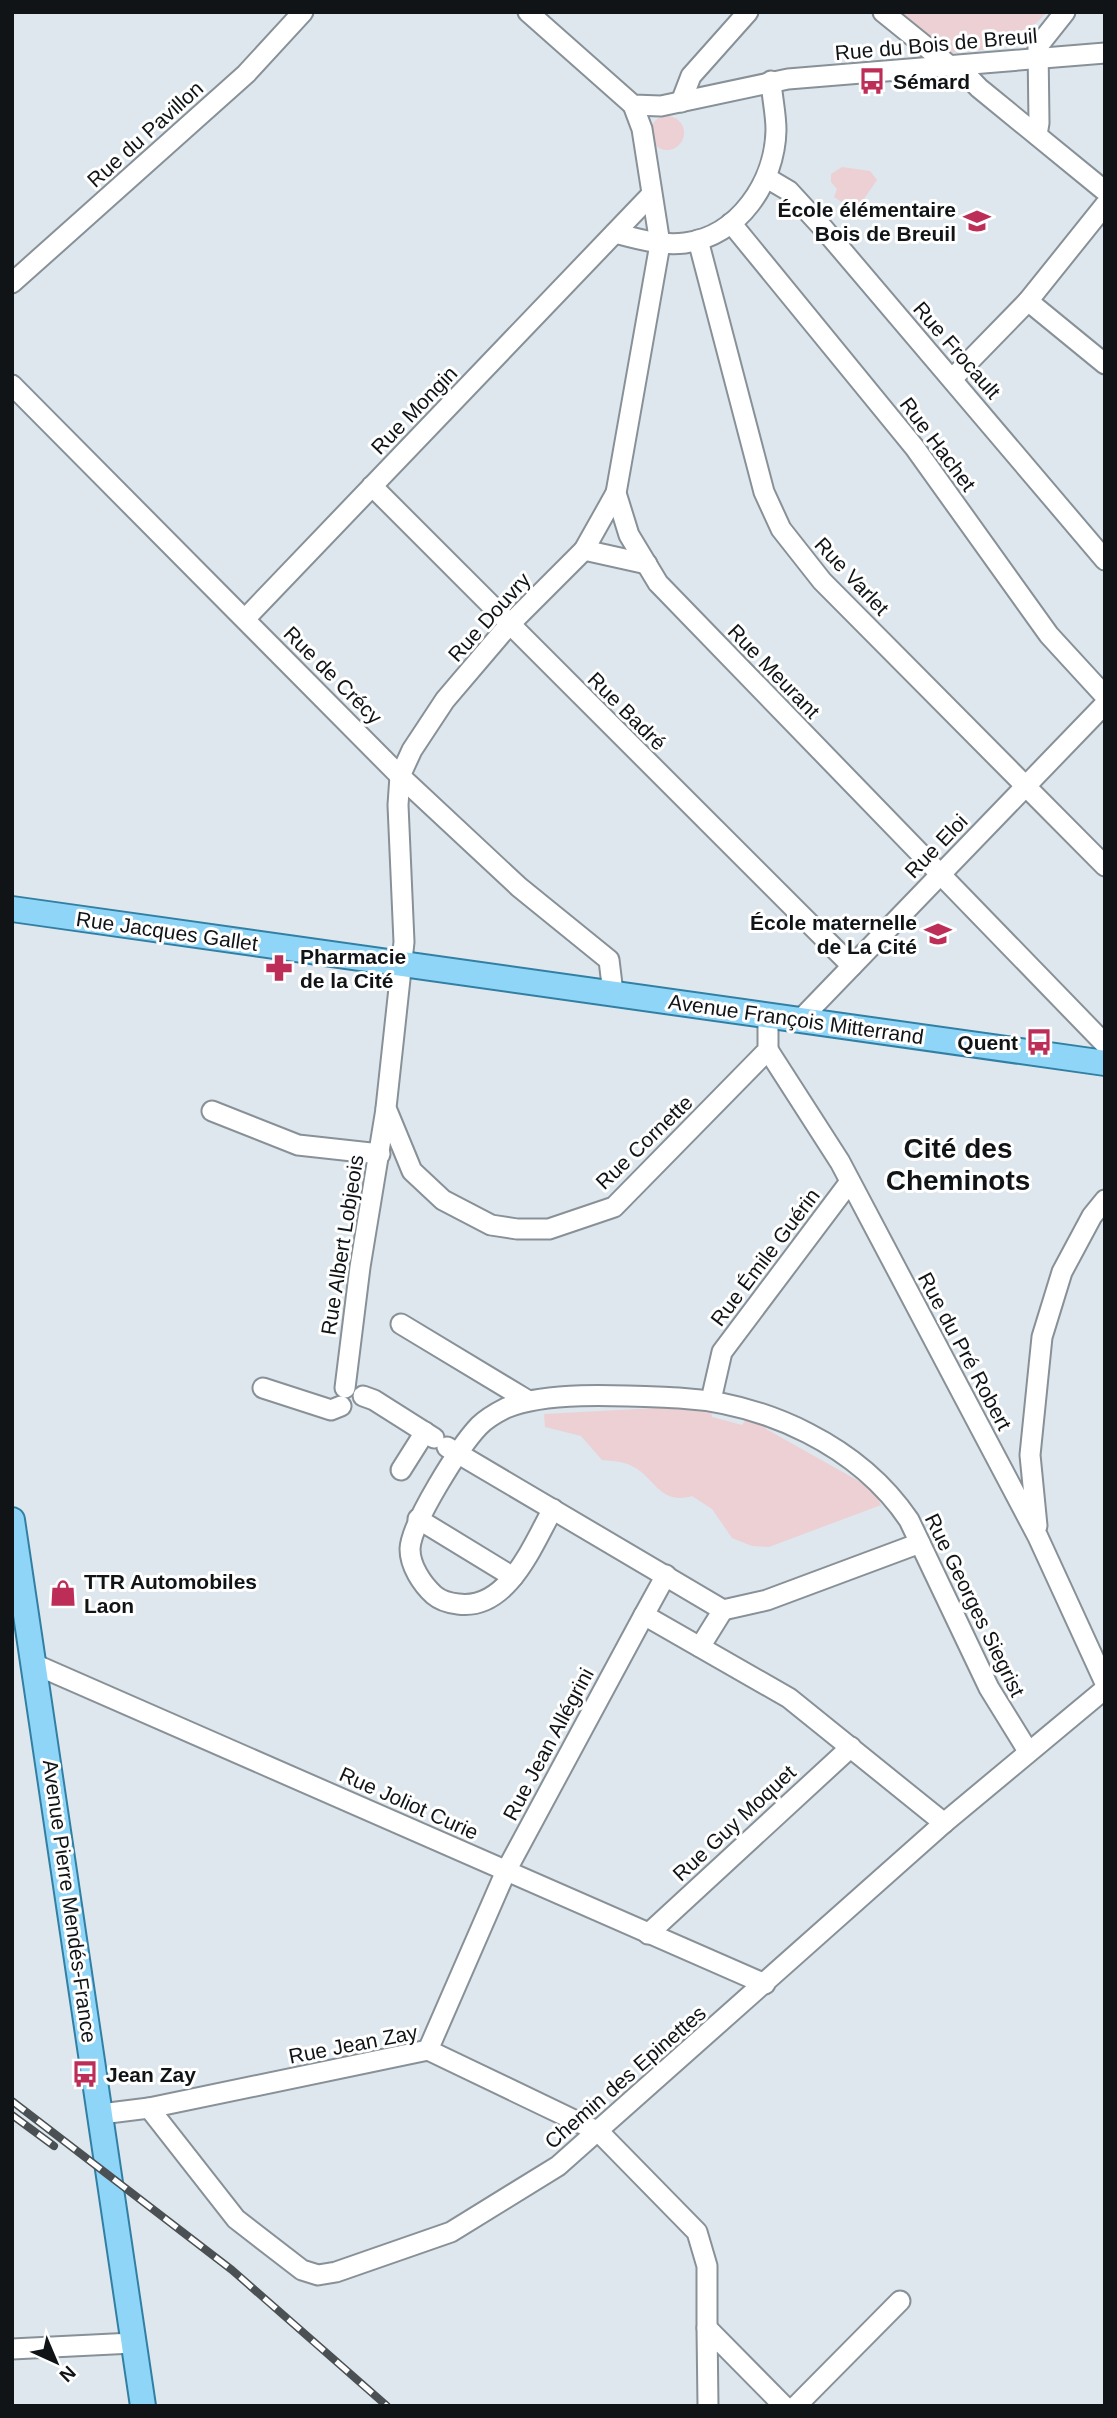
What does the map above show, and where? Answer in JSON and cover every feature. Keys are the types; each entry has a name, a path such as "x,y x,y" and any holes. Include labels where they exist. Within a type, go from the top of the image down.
{"main road":[{"name":"Rue Jacques Gallet","path":"12,909 613,993"},
{"name":"Avenue François Mitterrand","path":"613,993 1105,1063"},
{"name":"Avenue Pierre Mendés-France","path":"12,1520 15,1556 34,1664 143,2406"}],"street":[{"name":"Rue du Pavillon","path":"12,283 246,74 303,12"},
{"path":"528,12 633,106 642,129 660,244"},
{"path":"681,102 691,76 748,12"},
{"path":"883,12 955,66 1037,135 1102,182"},
{"path":"1037,135 1038,46 1042,36 1065,12"},
{"name":"Rue du Bois de Breuil","path":"633,106 662,106 771,81 1105,53"},
{"path":"615,233 660,244 698,240 731,223 755,198 766,178 776,131 771,81"},
{"name":"Rue Frocault","path":"766,178 796,198 1105,560"},
{"name":"Rue Mongin","path":"245,619 651,195"},
{"path":"952,379 1028,301 1105,205"},
{"name":"Rue Hachet","path":"731,223 915,448 1049,635 1105,696"},
{"name":"Rue Varlet","path":"698,240 764,492 780,529 822,581 1105,866"},
{"name":"Rue Meurant","path":"660,244 616,493 629,535 658,583 939,876 1105,1044"},
{"path":"1028,301 1105,364"},
{"name":"Rue de Crécy","path":"12,385 400,776 519,887 609,960 613,993"},
{"name":"Rue Badré","path":"372,486 508,626 852,966"},
{"name":"Rue Douvry","path":"400,776 412,750 445,700 508,626 584,550 616,493"},
{"path":"584,550 646,564"},
{"name":"Rue Eloi","path":"800,1020 1105,704"},
{"name":"Rue Cornette","path":"400,776 398,805 403,964 386,1108 412,1171 443,1200 472,1217 517,1229 549,1230 614,1207 768,1050"},
{"path":"768,1015 768,1050"},
{"name":"Rue du Pré Robert","path":"768,1050 840,1162 1038,1537 1105,1683"},
{"name":"Rue Albert Lobjeois","path":"343,1397 360,1267 386,1108"},
{"path":"212,1111 299,1145 412,1171"},
{"name":"Rue Émile Guérin","path":"711,1400 722,1352 849,1183"},
{"path":"1038,1537 1030,1455 1042,1337 1062,1272 1092,1216 1105,1200"},
{"path":"401,1324 527,1400"},
{"path":"263,1388 331,1410 356,1387 363,1396 374,1400 441,1443 723,1610 767,1600 920,1543"},
{"name":"Rue Georges Siegrist","path":"441,1443 472,1434 489,1417 527,1400 625,1396 711,1400 763,1413 833,1449 857,1465 899,1506 920,1543 989,1688 1028,1751"},
{"path":"401,1470 441,1443"},
{"path":"441,1443 412,1535 411,1558 425,1585 439,1599 456,1604 476,1604 495,1595 513,1577 553,1509"},
{"path":"418,1520 513,1577"},
{"name":"Rue Jean Allégrini","path":"428,2050 506,1871 666,1575"},
{"path":"700,1647 723,1610"},
{"path":"644,1615 789,1698 944,1823"},
{"name":"Rue Joliot Curie","path":"34,1664 765,1984"},
{"name":"Chemin des Epinettes","path":"149,2108 236,2219 302,2270 318,2275 335,2272 451,2232 529,2186 599,2132 944,1823 1105,1689"},
{"name":"Rue Guy Moquet","path":"648,1934 851,1747"},
{"name":"Rue Jean Zay","path":"101,2114 149,2108 428,2050 599,2132 697,2232 707,2266 708,2406"},
{"path":"796,2406 900,2301"},
{"path":"707,2328 784,2406"},
{"path":"12,2349 133,2343"}],"shaded area":[{"path":"900,12 1047,12 1014,40 993,48 950,53"},
{"path":"667,116 679,121 684,133 679,145 667,150 655,145 650,133 655,121"},
{"path":"842,167 870,171 877,180 859,206 848,206 834,197 837,189 831,182 831,174"},
{"path":"693,1406 711,1408 712,1417 742,1425 747,1418 765,1423 766,1429 873,1489 881,1505 769,1547 752,1546 732,1538 712,1509 692,1496 668,1496 631,1466 602,1460 581,1436 545,1427 544,1414"}],"railway":[{"path":"12,2101 232,2270 387,2406"},
{"path":"12,2115 54,2146"}],"place":[{"name":"Sémard","path":"872,81"},
{"name":"École élémentaire Bois de Breuil","path":"977,221"},
{"name":"École maternelle de La Cité","path":"938,934"},
{"name":"Pharmacie de la Cité","path":"279,968"},
{"name":"Quent","path":"1039,1042"},
{"name":"TTR Automobiles Laon","path":"63,1593"},
{"name":"Jean Zay","path":"85,2074"}],"district":[{"name":"Cité des Cheminots","path":"958,1164"}]}
